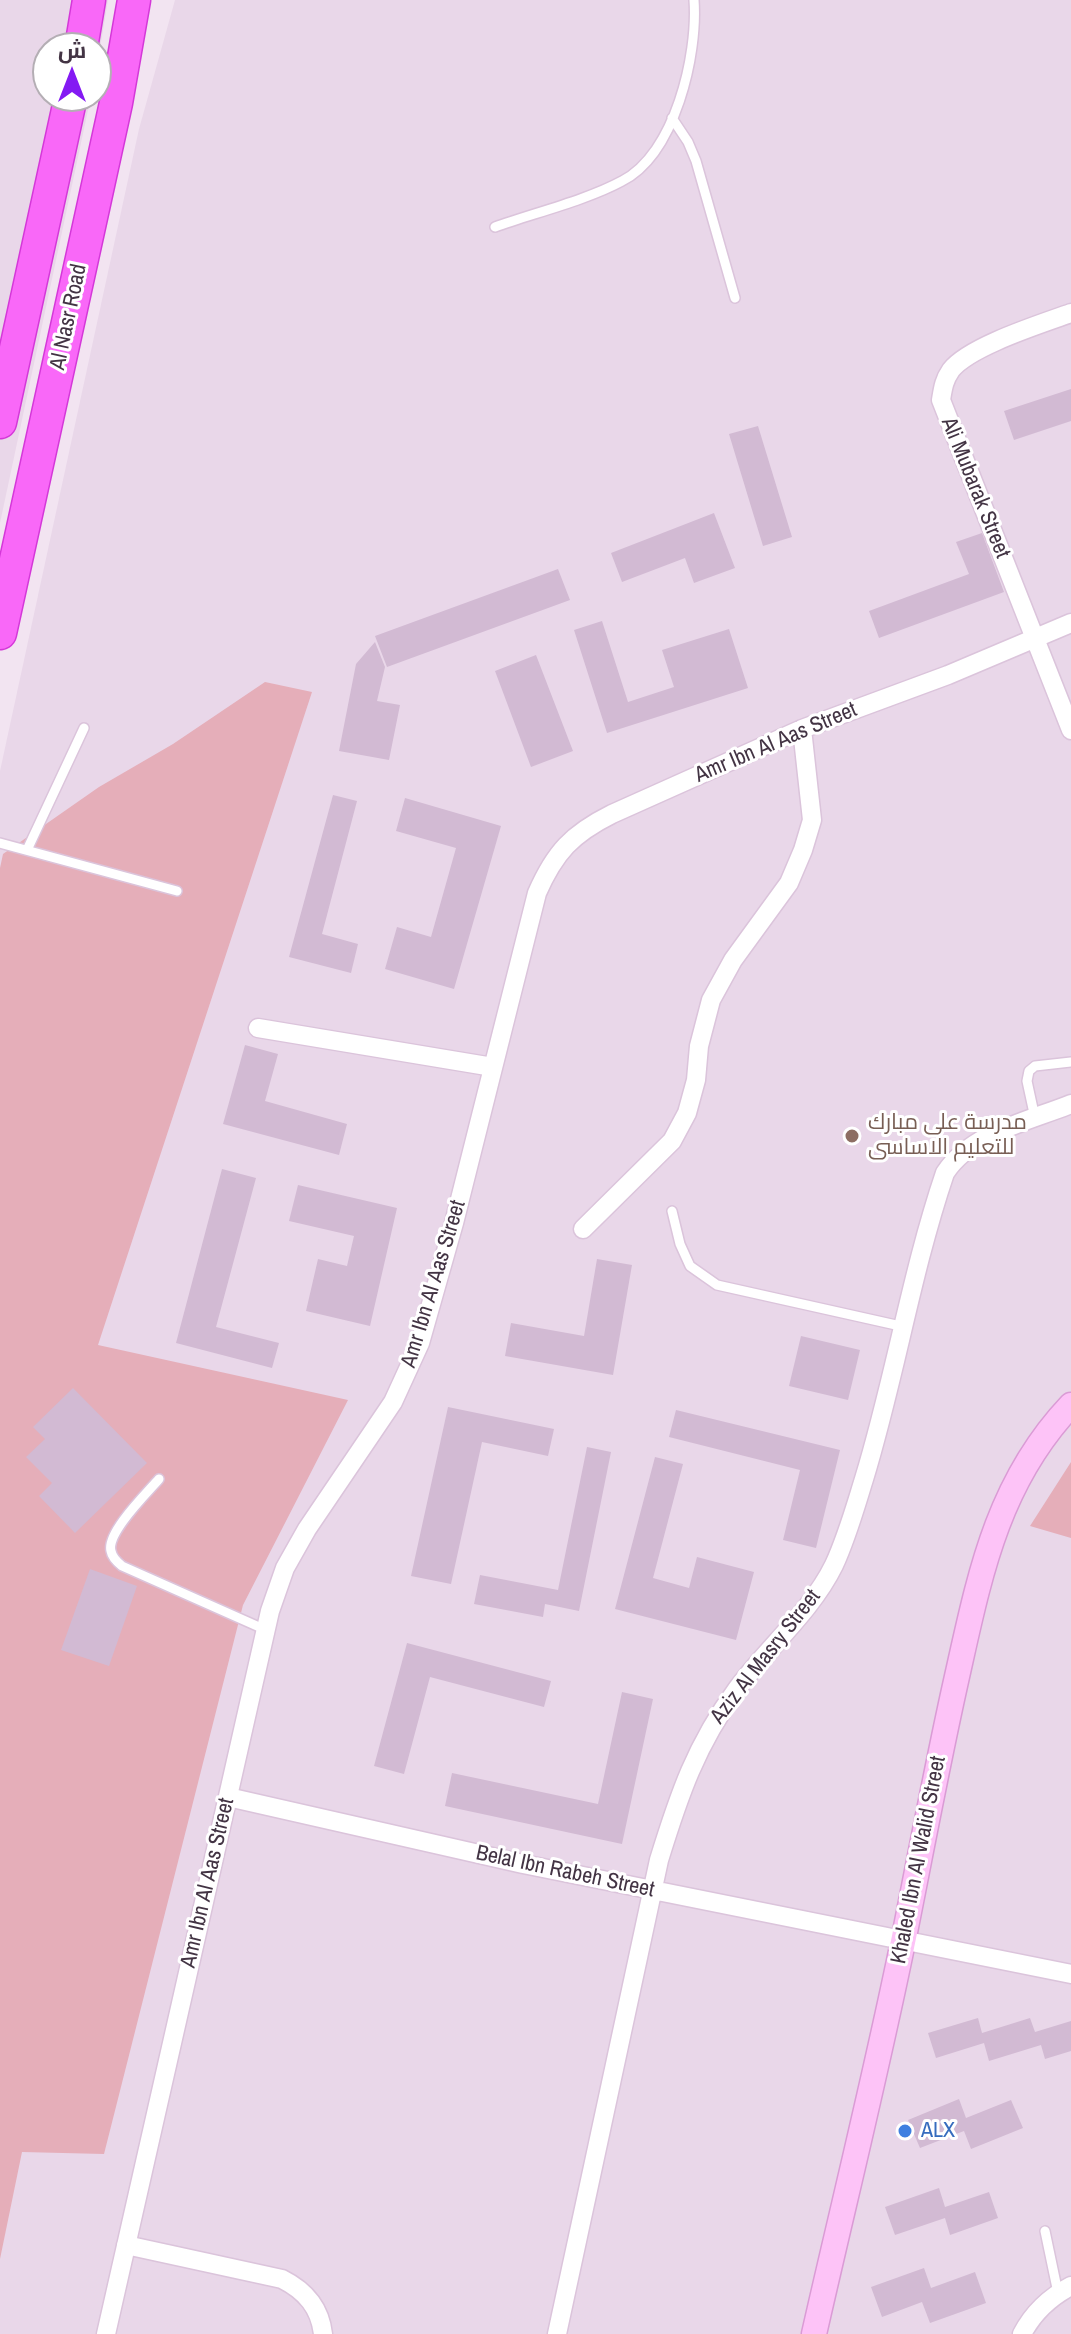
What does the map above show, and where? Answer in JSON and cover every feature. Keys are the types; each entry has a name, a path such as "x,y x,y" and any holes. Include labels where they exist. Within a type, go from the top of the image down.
{"highway":[{"path":"84,32 89,0"},
{"name":"Al Nasr Road","path":"0,633 116,103 134,0"},
{"name":"Al Nasr Road","path":"0,422 68,112"}],"street":[{"name":"Ali Mubarak Street","path":"1071,313 1021,331 953,367 944,382 941,400 1071,730"},
{"name":"Amr Ibn Al Aas Street","path":"106,2334 266,1630 285,1568 307,1529 393,1402 420,1343 454,1223 537,893 548,867 565,845 587,827 612,814 802,729 948,675 1071,623"},
{"path":"583,1229 672,1141 687,1113 711,1000 733,960 789,883 812,820 802,729"},
{"path":"258,1028 493,1067"},
{"name":"Aziz Al Masry Street","path":"557,2334 659,1860 701,1742 737,1689 814,1597 832,1569 845,1540 880,1425 945,1173 954,1158 967,1148 1071,1104"},
{"name":"Khaled Ibn Al Walid Street","path":"814,2334 903,1940 983,1564 1015,1484 1037,1446 1071,1405"},
{"name":"Belal Ibn Rabeh Street","path":"228,1797 523,1864 1071,1974"},
{"path":"126,2245 282,2279 297,2287 309,2299 320,2316 323,2334"},
{"path":"1022,2334 1037,2311 1064,2289"}],"lane":[{"path":"495,227 624,181 647,162 678,106 691,47 694,0"},
{"path":"672,118 696,161 735,298"},
{"path":"27,850 84,728"},
{"path":"0,843 177,891"},
{"path":"1035,1118 1027,1081 1029,1071 1035,1066 1071,1062"},
{"path":"672,1211 680,1244 690,1266 717,1285 905,1327"},
{"path":"159,1479 112,1535 110,1551 114,1559 122,1566 266,1630"},
{"path":"1045,2231 1064,2289"}],"shaded area":[{"path":"0,0 108,0 103,32 32,32 32,112 88,112 0,523"},
{"path":"175,0 1071,0 1071,2334 0,2334 0,771 139,129"},
{"path":"265,682 312,692 98,1345 348,1400 243,1605 104,2154 22,2152 0,2259 0,868 3,854 99,787 173,744"},
{"path":"1071,1462 1071,1538 1030,1526"}],"building":[{"path":"1071,389 1071,421 1014,440 1004,411"},
{"path":"758,426 792,537 763,546 729,434"},
{"path":"714,513 735,568 694,583 685,558 622,582 611,553"},
{"path":"982,533 1004,592 879,638 869,611 969,574 956,542"},
{"path":"558,569 570,600 387,667 375,636"},
{"path":"602,621 628,702 674,687 662,650 729,629 748,688 607,733 574,630"},
{"path":"375,642 385,667 377,701 400,705 389,760 339,751 356,664"},
{"path":"536,655 573,751 531,767 495,671"},
{"path":"333,795 357,801 322,934 358,944 351,973 289,957"},
{"path":"405,798 501,826 454,989 385,969 397,927 431,937 456,848 396,831"},
{"path":"245,1045 278,1054 265,1101 347,1124 339,1155 223,1124"},
{"path":"222,1169 256,1178 216,1327 279,1343 272,1368 176,1343"},
{"path":"298,1185 397,1208 370,1326 306,1311 318,1259 347,1266 354,1236 289,1221"},
{"path":"597,1259 632,1265 613,1375 505,1356 511,1323 584,1336"},
{"path":"801,1336 860,1350 848,1400 789,1386"},
{"path":"73,1388 147,1463 75,1533 39,1496 52,1483 26,1457 45,1439 33,1427"},
{"path":"448,1407 554,1429 548,1456 482,1442 451,1584 411,1576"},
{"path":"676,1410 840,1450 816,1548 783,1540 800,1470 669,1437"},
{"path":"587,1447 611,1452 579,1611 545,1604 543,1617 474,1604 480,1575 558,1590"},
{"path":"655,1457 683,1464 653,1578 689,1588 697,1557 754,1572 736,1640 615,1609"},
{"path":"90,1569 137,1586 109,1666 61,1650"},
{"path":"407,1643 551,1681 544,1707 430,1677 404,1774 374,1766"},
{"path":"622,1692 653,1699 622,1844 445,1806 452,1773 598,1804"},
{"path":"978,2018 982,2033 1030,2018 1035,2032 1071,2021 1071,2051 1045,2059 1041,2045 989,2061 984,2043 936,2058 928,2033"},
{"path":"959,2099 966,2118 1011,2100 1023,2128 971,2149 964,2131 920,2148 908,2120"},
{"path":"939,2188 945,2207 989,2192 998,2218 950,2235 945,2218 895,2235 885,2207"},
{"path":"924,2268 931,2288 975,2272 986,2303 930,2323 922,2302 882,2317 871,2287"}],"place":[{"name":"مدرسة على مبارك للتعليم الاساسى","path":"852,1136"},
{"name":"ALX","path":"905,2131"}]}
